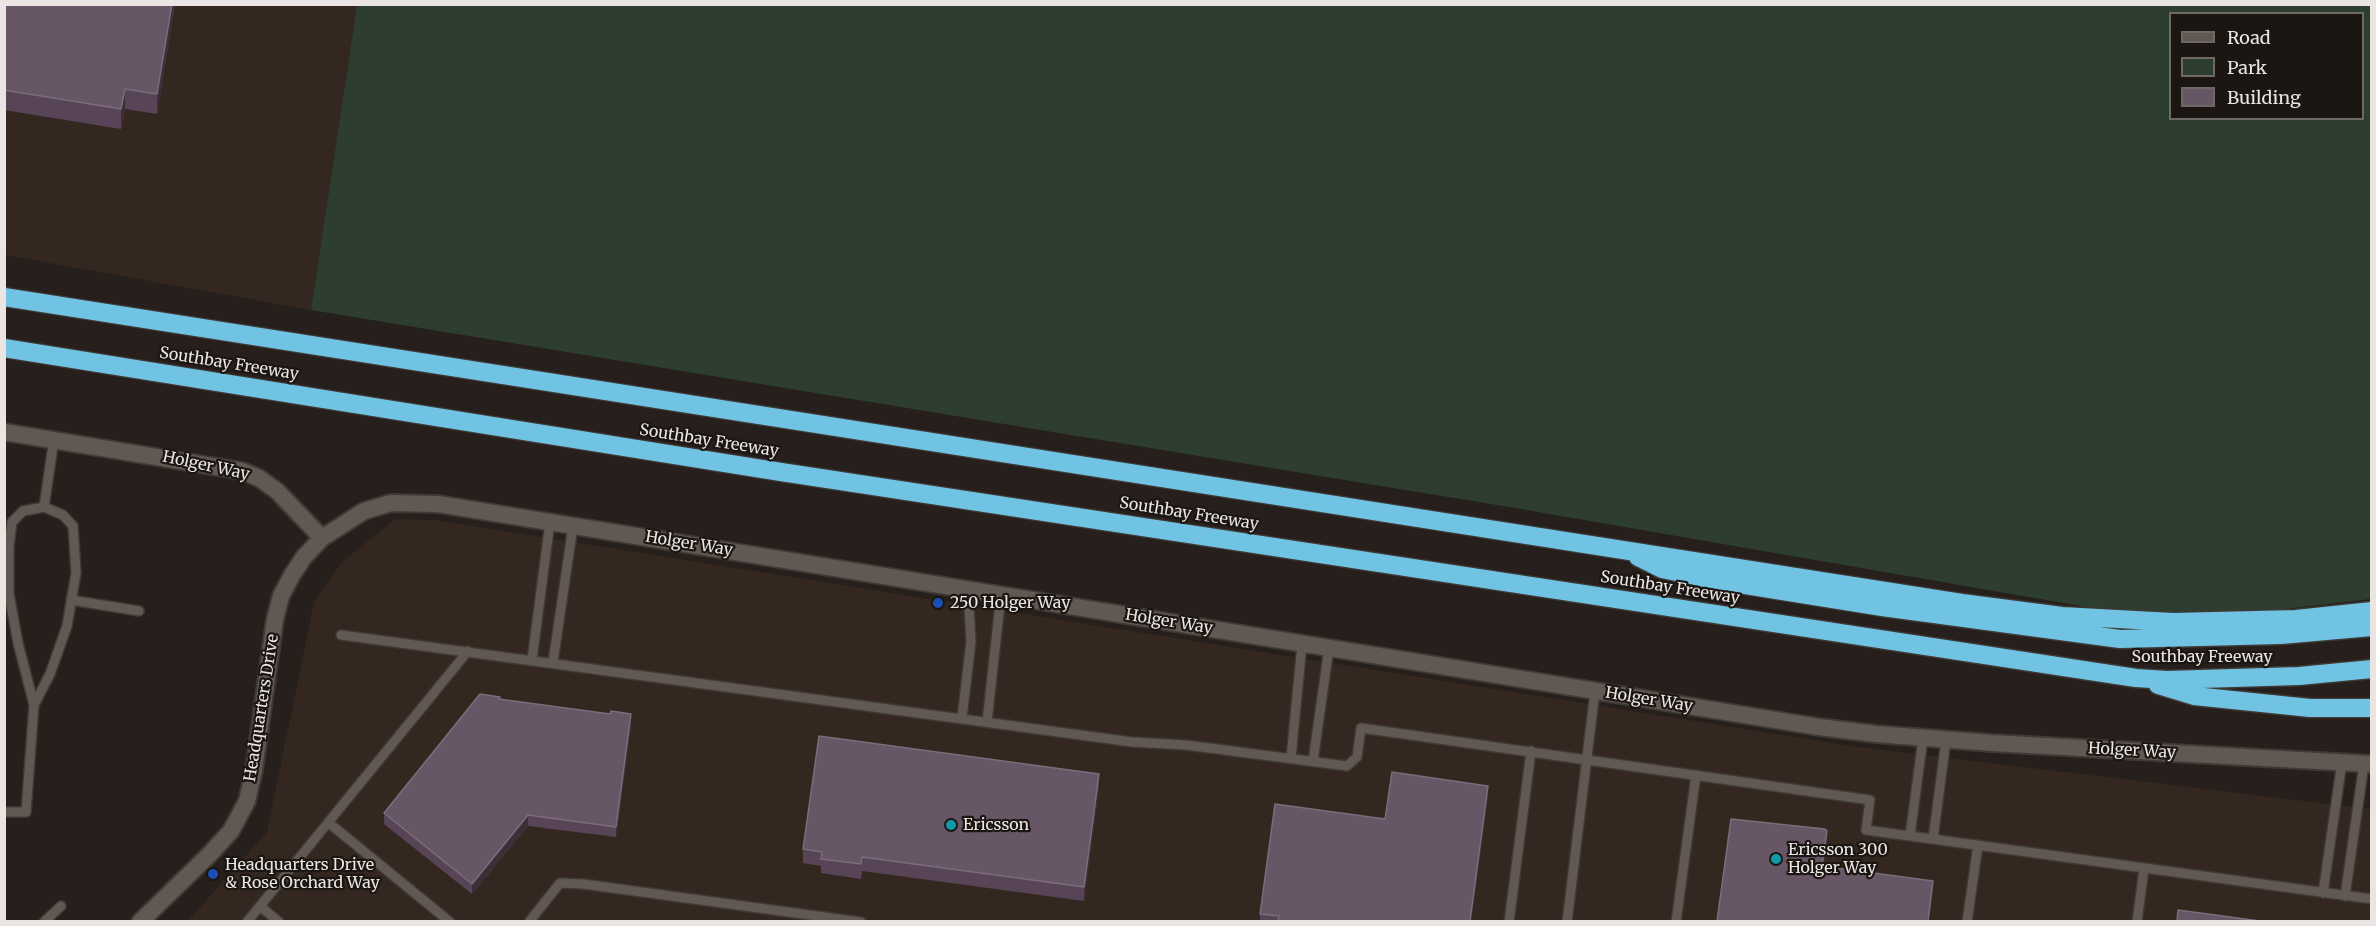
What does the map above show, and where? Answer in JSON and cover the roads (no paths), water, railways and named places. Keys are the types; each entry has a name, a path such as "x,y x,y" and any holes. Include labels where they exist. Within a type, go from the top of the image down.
{"highway":[{"name":"Southbay Freeway","path":"4,297 1962,603 2062,616 2173,622 2296,619 2372,611"},
{"name":"Southbay Freeway","path":"4,348 769,470 2136,678 2167,680 2299,676 2372,669"},
{"path":"1625,550 1662,569 1714,580 1894,609 2120,639 2281,635 2372,627"},
{"path":"2136,678 2194,696 2310,708 2372,708"}],"street":[{"name":"Holger Way","path":"4,432 242,471 259,478 277,490 322,538 364,511 392,503 438,504 1819,727 1946,740 2368,764"},
{"name":"Headquarters Drive","path":"144,920 231,831 247,801 254,770 275,619 292,574 322,538"}],"lane":[{"path":"44,507 54,440"},
{"path":"4,812 26,812 34,705 18,644 9,594 9,546 12,522 23,511 44,507 63,516 74,526 76,573 67,626 57,656 34,705"},
{"path":"532,660 550,522"},
{"path":"554,662 573,526"},
{"path":"962,718 971,642 968,590"},
{"path":"987,722 1001,595"},
{"path":"71,600 139,610"},
{"path":"340,635 554,662 1132,742 1186,745 1347,765 1357,757 1361,728 1870,800 1866,830 2372,899"},
{"path":"1291,758 1302,644"},
{"path":"1313,761 1329,648"},
{"path":"247,921 468,651"},
{"path":"1567,921 1595,691"},
{"path":"1910,836 1923,738"},
{"path":"1933,839 1946,740"},
{"path":"1509,921 1531,751"},
{"path":"2323,893 2342,762"},
{"path":"2345,896 2368,764"},
{"path":"1676,921 1696,775"},
{"path":"328,822 450,921"},
{"path":"1967,921 1978,845"},
{"path":"2137,921 2144,868"},
{"path":"529,921 560,883 583,884 861,921"},
{"path":"44,921 61,906"},
{"path":"260,906 279,921"}],"place":[{"name":"250 Holger Way","path":"938,603"},
{"name":"Ericsson","path":"951,825"},
{"name":"Ericsson 300 Holger Way","path":"1776,859"},
{"name":"Headquarters Drive & Rose Orchard Way","path":"213,874"}]}
